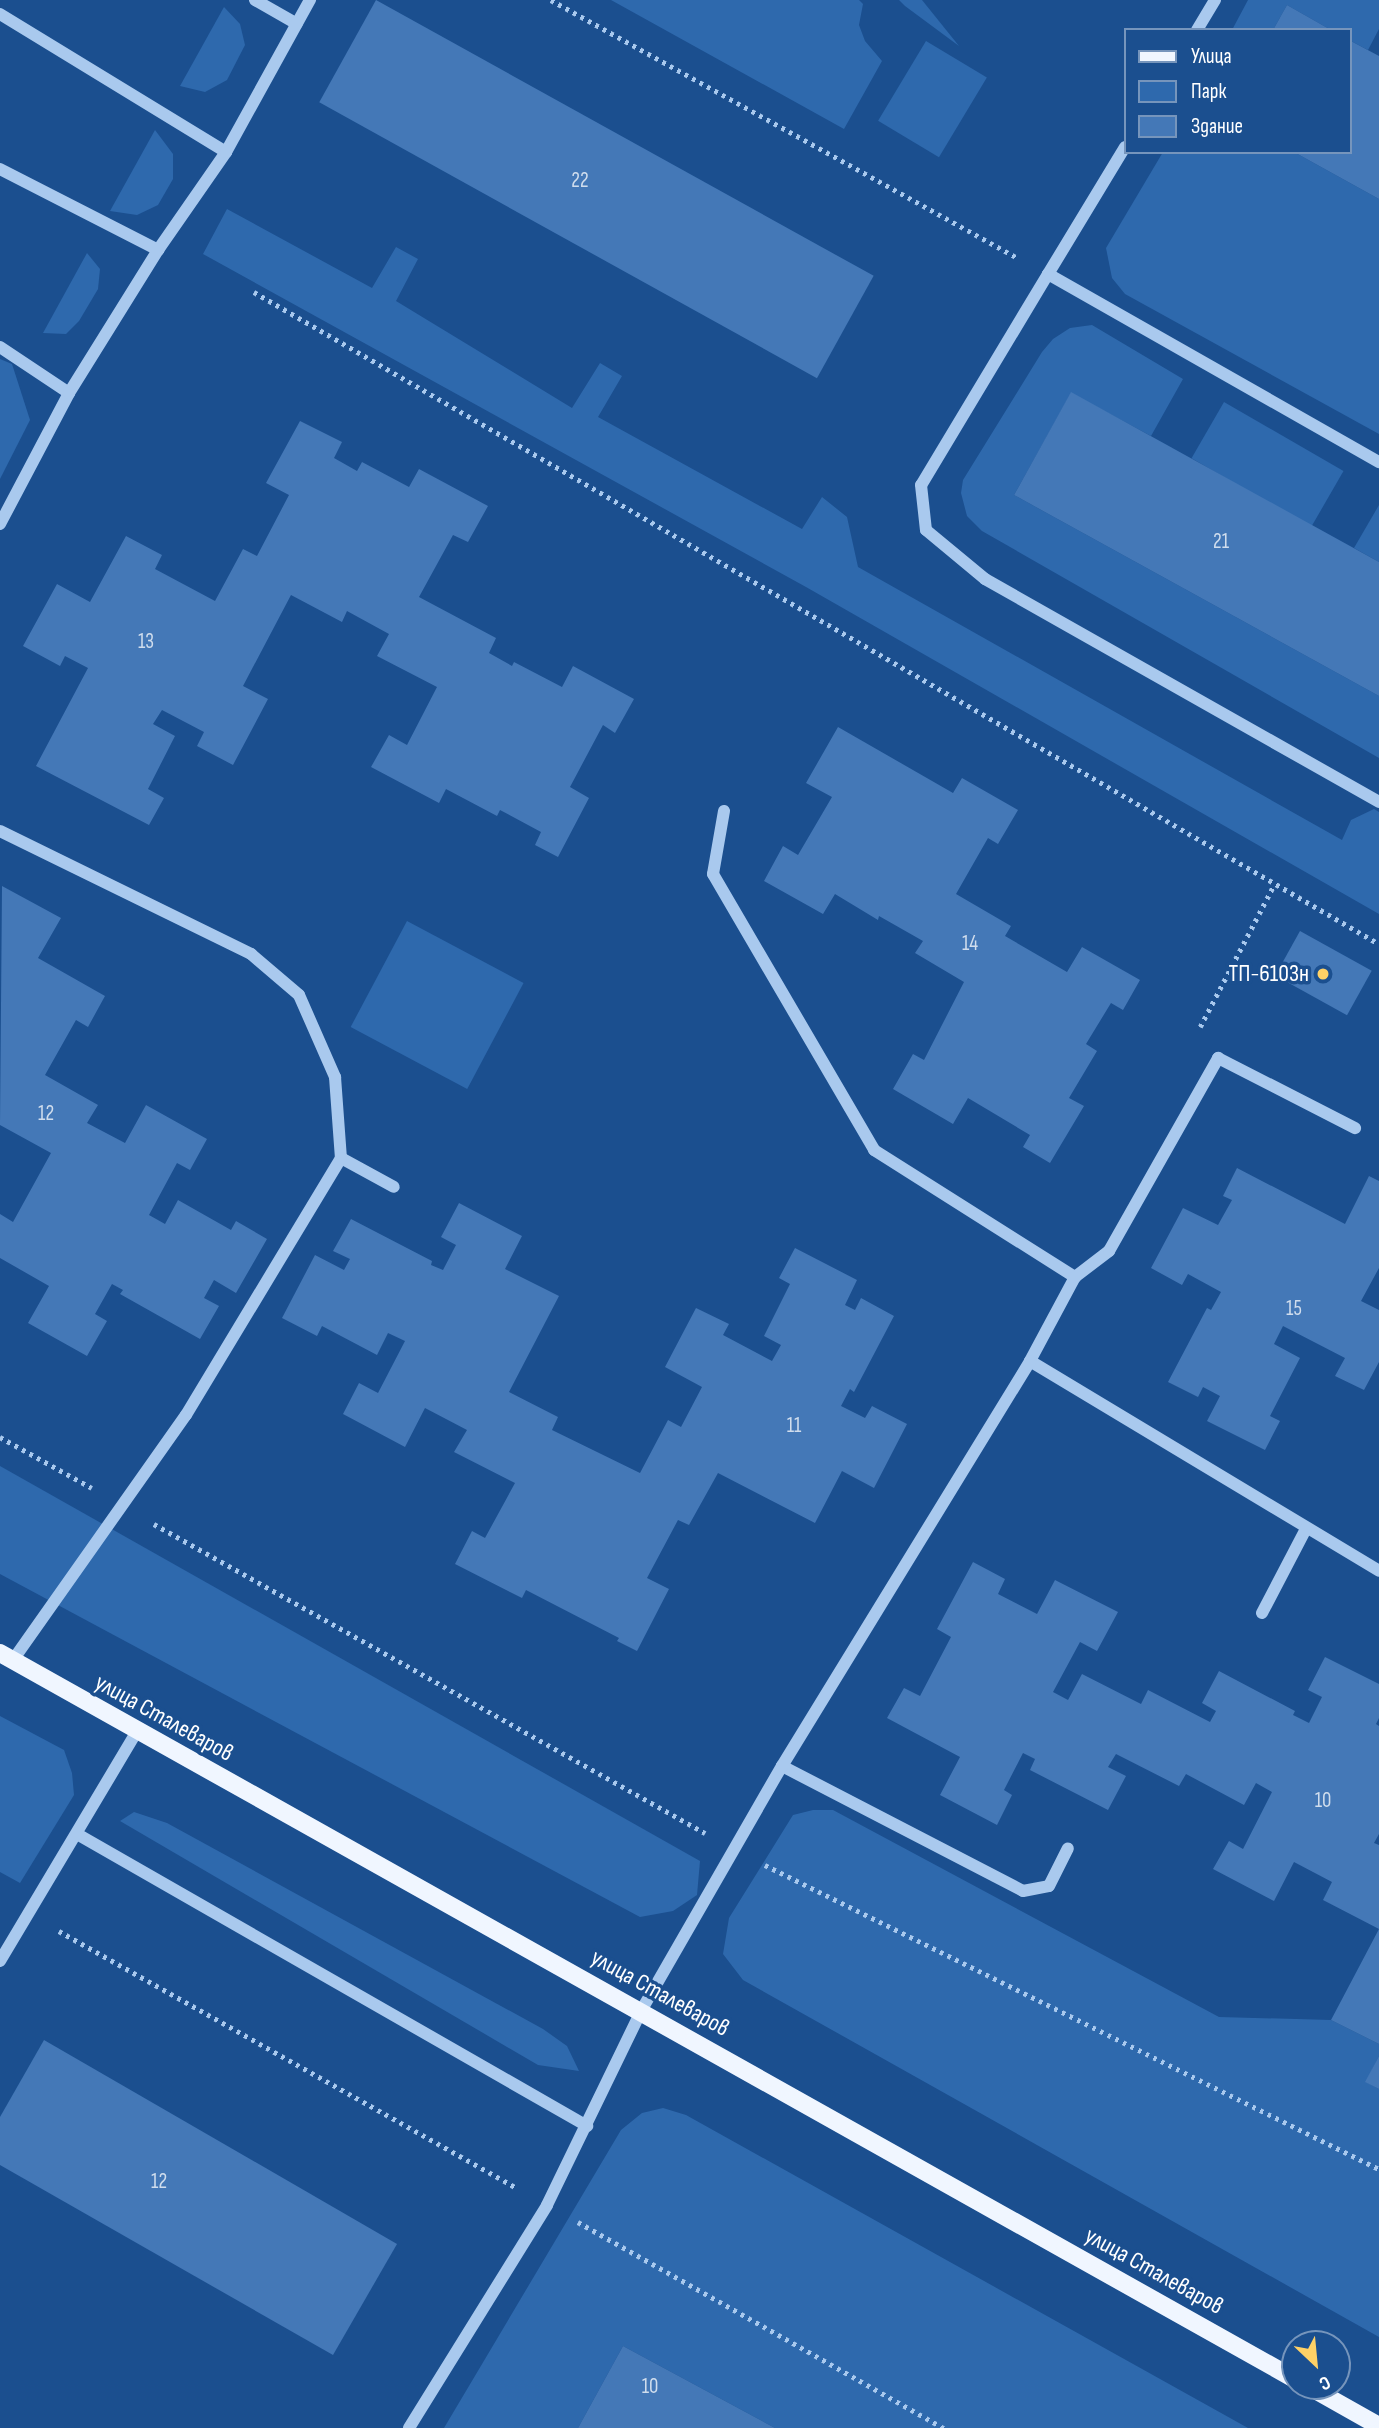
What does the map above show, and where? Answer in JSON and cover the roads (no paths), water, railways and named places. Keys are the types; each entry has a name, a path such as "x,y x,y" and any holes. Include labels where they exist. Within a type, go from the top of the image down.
{"main road":[{"name":"улица Сталеваров","path":"6,1656 1281,2371"},
{"path":"1333,2400 1379,2426"}],"lane":[{"path":"256,0 297,24"},
{"path":"0,524 69,393 158,250 226,152 310,0"},
{"path":"1198,28 1215,0"},
{"path":"0,14 226,152"},
{"path":"1124,150 921,485 926,530 985,579 1379,802"},
{"path":"0,169 158,250"},
{"path":"1048,274 1379,461"},
{"path":"0,347 69,393"},
{"path":"724,811 713,874 874,1150 1075,1277"},
{"path":"0,831 251,954 299,995 335,1077 341,1158 186,1415 122,1506 6,1656"},
{"path":"410,2428 547,2205 641,2011 736,1851 782,1766 1030,1360 1075,1277 1109,1251 1218,1058 1355,1128"},
{"path":"341,1158 394,1187"},
{"path":"1030,1360 1379,1571"},
{"path":"1262,1613 1306,1529"},
{"path":"0,1961 30,1915 137,1731"},
{"path":"782,1766 1023,1891 1049,1886 1068,1847"},
{"path":"77,1834 587,2126"}],"place":[{"name":"ТП-6103н","path":"1323,974"}]}
